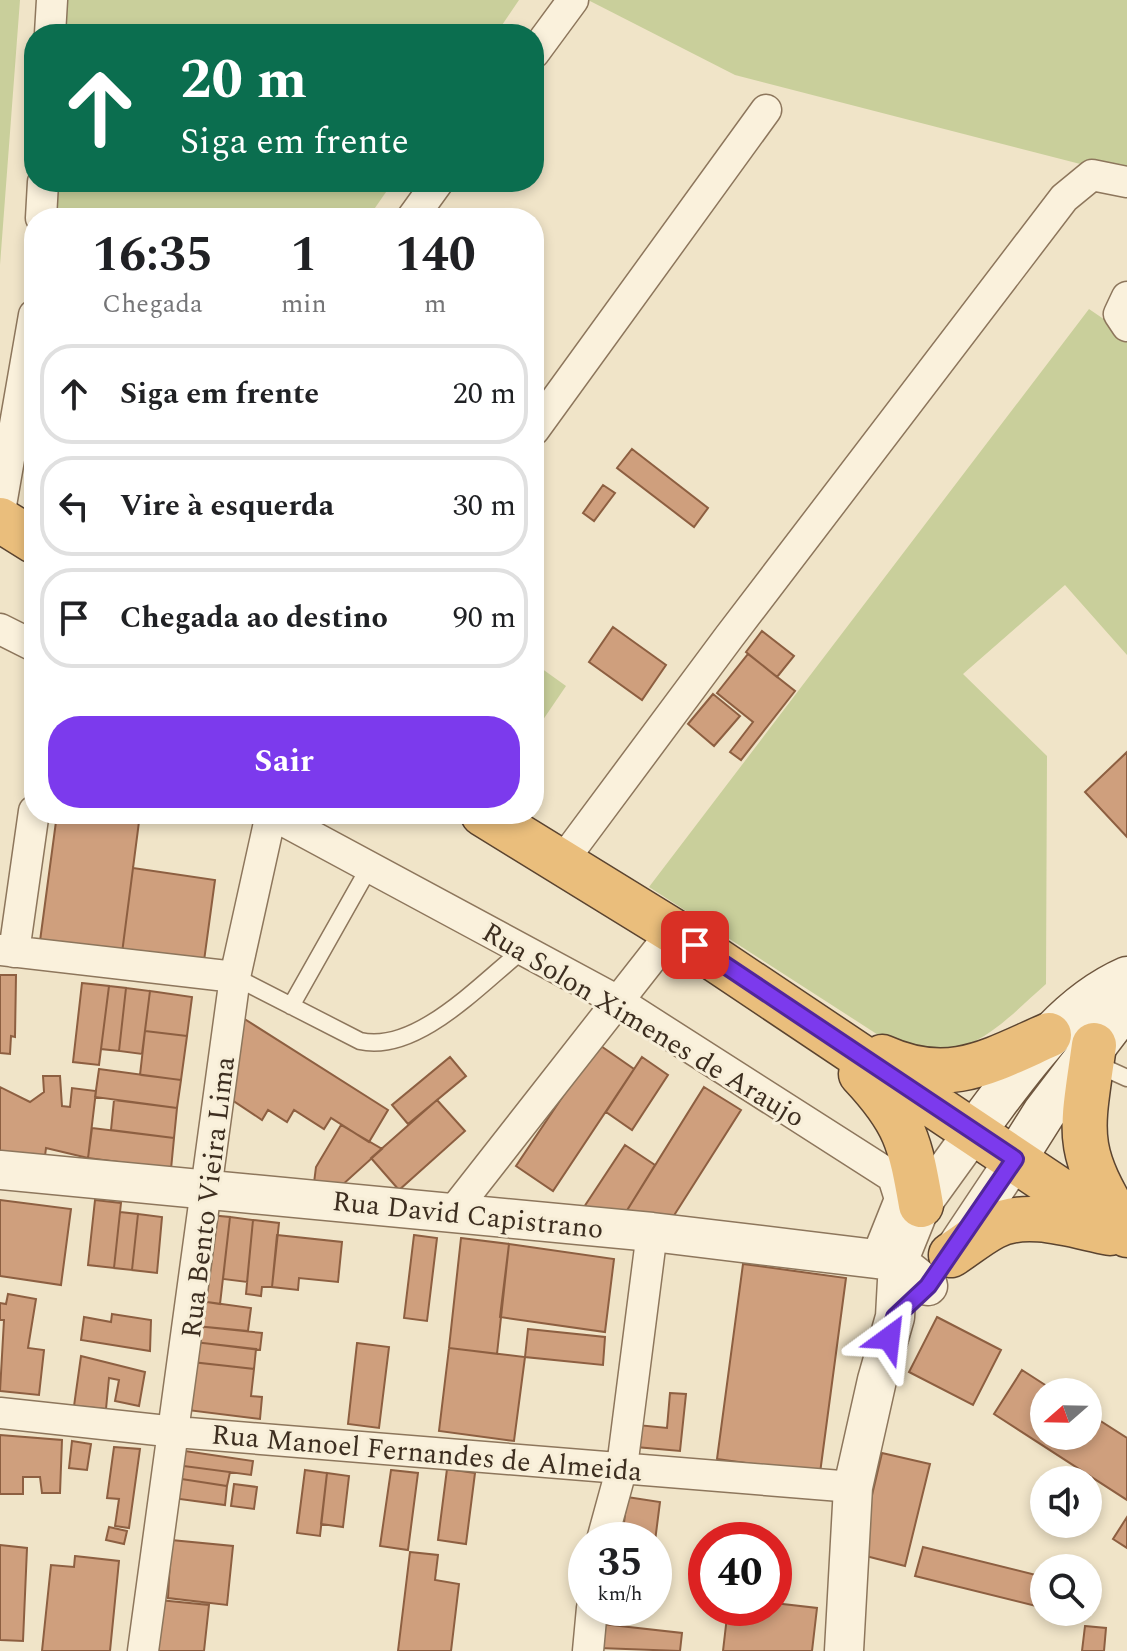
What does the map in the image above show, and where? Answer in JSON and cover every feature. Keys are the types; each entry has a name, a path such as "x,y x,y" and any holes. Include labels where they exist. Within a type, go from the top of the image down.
{"highway":[{"path":"0,520 24,535"},
{"path":"499,824 673,931 1127,1235"},
{"path":"818,1029 908,1069 948,1073 968,1070 1049,1035"},
{"path":"818,1029 886,1101 904,1128 921,1205"},
{"path":"1104,1062 1082,1131 1095,1181 1127,1235"},
{"path":"939,1270 995,1226 1014,1220 1032,1219 1127,1235"}],"main road":[{"path":"973,1133 1049,1035 1099,991 1127,978"},
{"path":"1015,1159 1104,1062 1127,988"}],"street":[{"path":"51,24 52,0"},
{"path":"544,39 573,0"},
{"path":"544,416 766,110"},
{"path":"561,863 1064,198 1092,175 1127,182"},
{"path":"1127,297 1119,310 1127,326"},
{"path":"0,511 24,420"},
{"path":"0,629 24,641"},
{"path":"31,824 7,951 235,977"},
{"name":"Rua Bento Vieira Lima","path":"143,1651 176,1432 235,977 269,824"},
{"name":"Rua Solon Ximenes de Araujo","path":"290,824 616,1000 893,1177 900,1199 887,1261"},
{"path":"452,1213 673,931"},
{"path":"844,1651 853,1487 895,1317 887,1261 921,1205 973,1133"},
{"path":"895,1317 939,1270 1015,1159"},
{"name":"Rua David Capistrano","path":"0,1170 652,1232 887,1261"},
{"path":"607,1522 622,1467 652,1232"},
{"path":"887,1261 939,1270"},
{"name":"Rua Manoel Fernandes de Almeida","path":"0,1413 176,1432 853,1487"},
{"path":"588,1651 590,1626"}],"lane":[{"path":"291,1006 370,866"},
{"path":"235,977 360,1041 377,1045 420,1032 524,949"}],"green space":[{"path":"0,0 20,0 0,265"},
{"path":"58,0 519,0 503,24 57,24"},
{"path":"588,0 1127,0 1127,176 735,75"},
{"path":"45,192 386,192 375,208 45,208"},
{"path":"1089,309 1127,335 1127,655 1065,585 963,674 1047,756 1046,984 1009,1018 975,1041 956,1048 913,1048 886,1040 649,887"},
{"path":"544,670 566,686 544,718"}],"building":[{"path":"632,449 708,508 694,527 617,468"},
{"path":"603,485 615,493 594,521 583,513"},
{"path":"613,627 666,665 642,700 589,662"},
{"path":"762,631 794,656 777,677 746,652"},
{"path":"748,654 795,691 741,760 730,752 753,722 717,693"},
{"path":"713,694 740,716 714,746 688,724"},
{"path":"1127,752 1127,837 1085,792"},
{"path":"56,824 139,824 122,953 40,941"},
{"path":"133,868 215,880 204,961 122,953"},
{"path":"0,975 16,975 15,1037 11,1036 10,1054 0,1053"},
{"path":"82,983 109,986 99,1065 73,1062"},
{"path":"109,986 126,988 119,1051 101,1049"},
{"path":"126,988 150,991 142,1054 119,1051"},
{"path":"150,991 192,997 187,1036 145,1031"},
{"path":"243,1018 388,1110 369,1142 331,1118 324,1129 294,1110 287,1122 268,1110 262,1120 226,1096"},
{"path":"145,1031 187,1036 181,1080 140,1075"},
{"path":"598,1044 634,1069 553,1191 516,1166"},
{"path":"450,1057 466,1076 408,1124 392,1105"},
{"path":"642,1057 668,1075 632,1130 606,1112"},
{"path":"99,1069 181,1080 177,1108 95,1097"},
{"path":"43,1076 60,1076 62,1106 70,1107 72,1088 96,1091 88,1158 46,1148 45,1156 0,1153 0,1087 30,1102 44,1092"},
{"path":"704,1087 741,1110 673,1217 626,1212"},
{"path":"114,1100 177,1108 174,1138 111,1130"},
{"path":"437,1100 465,1131 399,1190 371,1158"},
{"path":"341,1125 382,1149 340,1187 314,1183 316,1167"},
{"path":"92,1128 174,1138 171,1169 88,1158"},
{"path":"625,1145 655,1165 626,1212 582,1210"},
{"path":"0,1200 71,1209 61,1285 0,1276"},
{"path":"95,1200 121,1203 114,1268 88,1265"},
{"path":"120,1212 138,1214 132,1270 114,1268"},
{"path":"138,1214 162,1217 157,1273 132,1270"},
{"path":"209,1215 230,1217 220,1304 200,1301"},
{"path":"230,1217 253,1220 247,1282 223,1279"},
{"path":"253,1220 279,1223 272,1287 262,1287 261,1296 246,1294"},
{"path":"277,1235 342,1242 338,1282 299,1278 298,1290 272,1287"},
{"path":"414,1235 437,1238 427,1321 404,1318"},
{"path":"461,1238 509,1244 497,1354 449,1348"},
{"path":"509,1244 614,1259 605,1332 500,1317"},
{"path":"743,1264 846,1278 820,1473 717,1459"},
{"path":"8,1294 36,1299 28,1348 44,1350 39,1395 0,1391 4,1320 0,1320 0,1303 6,1304"},
{"path":"200,1301 251,1308 248,1331 196,1326"},
{"path":"112,1314 151,1320 150,1351 81,1340 84,1317 111,1322"},
{"path":"937,1317 1001,1350 973,1405 909,1372"},
{"path":"196,1326 262,1333 260,1350 194,1342"},
{"path":"528,1329 605,1337 603,1365 525,1357"},
{"path":"194,1342 256,1349 254,1369 192,1362"},
{"path":"357,1343 389,1347 379,1428 348,1424"},
{"path":"449,1348 525,1357 514,1441 439,1431"},
{"path":"81,1356 145,1372 139,1406 115,1401 119,1380 109,1378 106,1409 74,1406"},
{"path":"192,1362 254,1369 251,1396 262,1397 260,1419 187,1410"},
{"path":"1022,1370 1034,1378 1030,1378 1030,1437 994,1414"},
{"path":"670,1393 686,1394 680,1451 636,1447 638,1425 667,1428"},
{"path":"1102,1422 1127,1438 1127,1500 1102,1484 1102,1466 1074,1466 1050,1450 1102,1450"},
{"path":"0,1435 62,1440 60,1493 42,1493 40,1477 23,1477 23,1494 0,1494"},
{"path":"72,1441 91,1444 87,1470 69,1468"},
{"path":"114,1447 140,1449 129,1528 115,1526 119,1499 107,1498"},
{"path":"178,1450 253,1461 251,1475 176,1465"},
{"path":"882,1453 930,1464 905,1566 858,1554"},
{"path":"176,1465 230,1472 227,1486 175,1478"},
{"path":"447,1469 475,1473 466,1544 438,1540"},
{"path":"305,1470 327,1473 320,1536 297,1533"},
{"path":"391,1470 418,1473 408,1550 380,1546"},
{"path":"327,1473 349,1476 343,1527 321,1524"},
{"path":"175,1478 227,1486 225,1505 172,1498"},
{"path":"234,1484 257,1487 254,1509 231,1506"},
{"path":"627,1497 660,1502 657,1522 624,1522"},
{"path":"1127,1517 1127,1548 1113,1539"},
{"path":"109,1527 127,1531 124,1544 106,1540"},
{"path":"171,1540 233,1546 227,1605 168,1598"},
{"path":"0,1545 27,1548 23,1641 0,1640"},
{"path":"923,1547 1030,1574 1030,1605 915,1576"},
{"path":"410,1552 438,1555 435,1580 459,1584 451,1651 398,1651"},
{"path":"75,1556 119,1561 110,1651 42,1651 51,1565 74,1567"},
{"path":"159,1600 209,1605 204,1651 153,1651"},
{"path":"792,1605 817,1608 812,1651 723,1651 726,1626 792,1626"},
{"path":"602,1626 682,1633 680,1651 599,1648"},
{"path":"1085,1626 1106,1628 1104,1651 1082,1651"}],"route":[{"path":"695,945 1015,1159 928,1286 895,1317 889,1338"}]}
